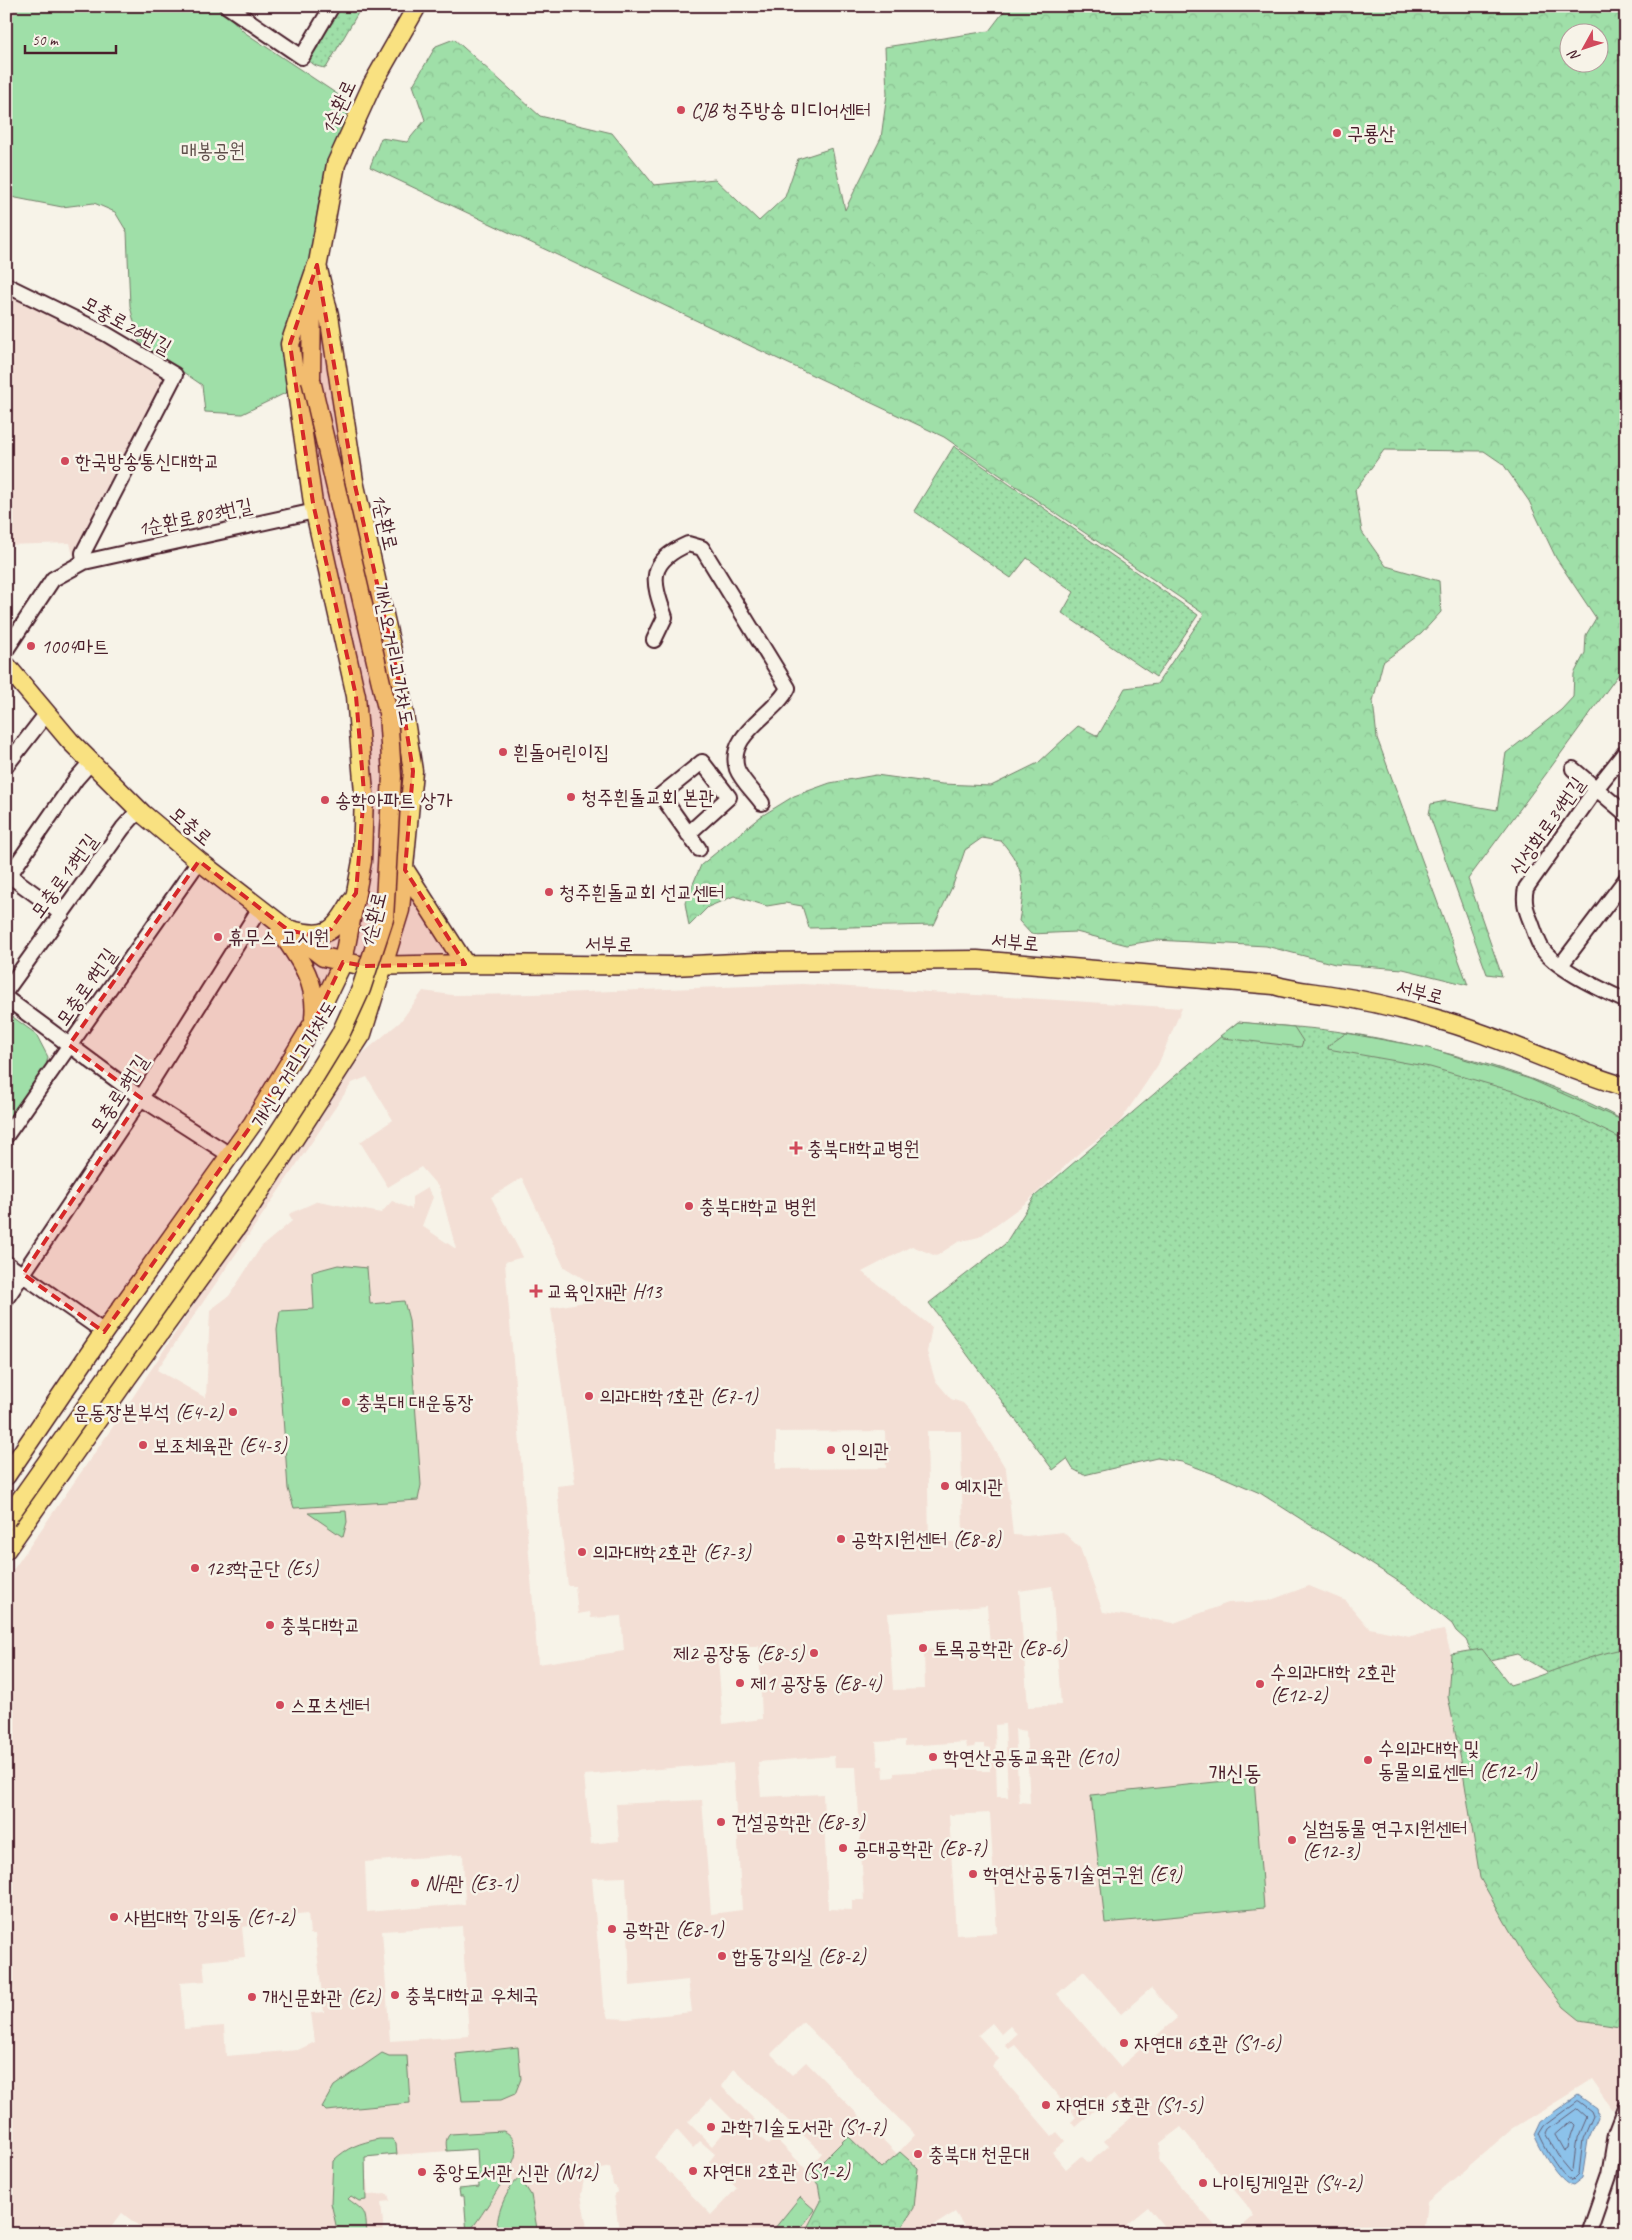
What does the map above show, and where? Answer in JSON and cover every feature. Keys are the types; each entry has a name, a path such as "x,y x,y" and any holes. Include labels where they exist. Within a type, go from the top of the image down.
{"main road":[{"name":"1순환로","path":"311,380 312,296 336,164 372,85 417,6"},
{"name":"1순환로","path":"6,1550 127,1378 239,1224 362,1034 400,910 413,771 398,677 354,481 328,315 317,265"},
{"path":"6,1476 104,1332 253,1123 314,1022 343,962 362,861 364,793 356,696 315,511 290,344 317,265"},
{"name":"개신오거리고가차도","path":"6,1520 268,1149 310,1084 340,1035 360,989 384,919 392,776 388,713 311,380"},
{"name":"모충로","path":"6,665 91,762 139,810 199,861 323,957 364,966 384,966"},
{"path":"405,870 465,964"},
{"path":"288,930 311,936 323,934 344,916 356,893"},
{"path":"260,908 273,922 298,957 308,976 314,992 314,1022"},
{"name":"서부로","path":"384,966 465,964 673,966 756,962 977,960 1274,984 1288,990 1392,1006 1459,1025 1527,1049 1587,1076 1626,1087"}],"street":[{"path":"227,6 246,12 302,57 332,6"},
{"name":"모충로26번길","path":"6,285 106,334 175,375 83,553 84,562"},
{"name":"1순환로803번길","path":"84,562 315,511"},
{"path":"654,640 665,617 655,590 656,573 663,558 688,544 702,548 788,688 782,699 752,726 742,739 735,753 738,770 762,803"},
{"path":"6,650 53,579 84,562"},
{"path":"6,766 47,713"},
{"name":"신성화로34번길","path":"1626,751 1596,789 1526,888 1524,898 1525,907 1541,947 1561,965 1584,981 1626,1001"},
{"path":"62,914 7,876 76,779 91,762"},
{"path":"688,834 729,797 702,762 661,795 688,834 699,849"},
{"path":"1573,770 1626,814"},
{"name":"모충로13번길","path":"6,991 139,810"},
{"name":"모충로9번길","path":"6,1136 199,861"},
{"path":"1561,965 1626,879"},
{"name":"모충로3번길","path":"6,1298 141,1098 260,908"},
{"path":"6,998 141,1098 230,1156"},
{"path":"6,1263 104,1332"},
{"path":"1589,2234 1608,2176 1616,2133 1626,2107"}],"highlighted area":[{"path":"317,265 354,481 398,677 413,771 405,870 465,964 364,966 343,962 314,1022 253,1123 104,1332 23,1274 141,1098 69,1045 199,861 288,930 311,935 331,929 356,893 364,793 356,696 313,503 290,344"}],"shaded area":[{"name":"한국방송통신대학교","path":"6,290 163,370 166,379 73,556 70,543 6,545"},
{"name":"충북대학교","path":"803,984 1182,1008 1158,1065 1119,1123 1078,1154 1027,1202 979,1237 958,1242 936,1256 912,1246 862,1272 932,1327 927,1352 935,1380 951,1399 963,1403 972,1413 1006,1469 1013,1535 1027,1536 1063,1532 1080,1548 1103,1612 1174,1623 1228,1603 1268,1601 1309,1586 1346,1601 1369,1628 1410,1636 1444,1630 1451,1654 1448,1697 1461,1760 1618,2025 1626,2027 1626,2093 1613,2110 1592,2080 1512,2129 1427,2202 1423,2234 1233,2234 1254,2216 1181,2127 1160,2143 1159,2162 1222,2234 1170,2234 1148,2207 1127,2224 1130,2234 969,2234 955,2212 927,2230 929,2234 796,2234 815,2210 800,2197 770,2234 628,2234 619,2231 614,2194 617,2192 616,2187 613,2185 610,2167 592,2171 584,2179 581,2195 588,2234 467,2234 464,2196 460,2196 459,2189 479,2187 477,2149 365,2157 368,2195 388,2194 390,2201 381,2202 384,2234 141,2234 144,2230 122,2213 106,2234 6,2234 6,1580 121,1415 357,1058 400,1022 423,991 452,995 532,994","holes":["367,1077 393,1120 360,1142 388,1187 421,1167 440,1189 456,1249 422,1226 433,1197 427,1188 412,1197 412,1209 392,1201 381,1213 318,1201 289,1214 292,1221 261,1247 229,1296 210,1310 206,1398 157,1370 352,1083","522,1178 564,1267 589,1282 590,1301 551,1308 575,1484 557,1486 560,1518 568,1586 575,1586 578,1614 590,1612 591,1618 621,1616 624,1651 538,1664 505,1262 523,1257 491,1197","885,1431 886,1468 776,1469 776,1432","927,1431 961,1431 963,1542 929,1542","1052,1586 1061,1705 1028,1707 1019,1591","987,1606 990,1646 924,1650 925,1689 893,1690 888,1613","717,1646 759,1646 762,1719 723,1724","1005,1724 1008,1797 997,1797 995,1725","1015,1729 1026,1731 1030,1803 1019,1802","905,1740 905,1746 966,1742 967,1748 975,1747 976,1744 984,1744 984,1747 990,1748 990,1771 978,1771 976,1768 894,1773 894,1777 884,1778 883,1766 878,1766 876,1742","834,1756 835,1767 856,1767 864,1900 852,1900 852,1910 828,1909 823,1794 761,1797 758,1762","733,1763 742,1910 711,1914 702,1800 616,1804 619,1841 591,1844 584,1775","990,1813 997,1933 956,1935 949,1815","463,1854 465,1904 367,1912 365,1862","626,1877 630,1986 688,1980 692,2012 627,2019 608,2018 603,2003 592,1878","308,1913 310,1934 315,1934 324,2012 311,2013 315,2042 298,2050 226,2056 224,2026 184,2029 180,1983 205,1981 203,1961 245,1957 242,1927 250,1926 249,1919","462,1926 469,2036 390,2041 382,1931","1084,1971 1121,2014 1151,1988 1177,2018 1120,2067 1057,1994","803,2022 915,2135 897,2154 806,2062 792,2075 771,2054","992,2023 1001,2034 1010,2026 1017,2034 1005,2045 1009,2049 1015,2045 1076,2117 1071,2122 1075,2127 1113,2094 1132,2117 1104,2141 1109,2146 1089,2163 1081,2156 1066,2169 1052,2152 1065,2141 1057,2132 1052,2136 992,2066 999,2059 978,2035","734,2069 822,2153 807,2170 775,2138 769,2145 755,2133 761,2126 721,2086","711,2098 734,2121 712,2146 688,2122","677,2130 693,2148 700,2141 715,2154 709,2162 737,2188 711,2215 654,2157"]}],"green space":[{"name":"매봉공원","path":"6,6 56,6 60,12 70,6 219,6 244,32 355,106 319,200 299,337 302,385 242,414 205,412 202,385 139,342 130,306 127,232 115,212 94,203 62,207 6,196"},
{"path":"335,6 362,6 326,68 319,67 311,63 306,55"},
{"path":"1008,6 1626,6 1626,664 1468,879 1502,976 1487,974 1429,814 1431,804 1446,801 1497,810 1506,753 1561,710 1573,697 1574,674 1585,653 1586,635 1596,618 1556,558 1529,501 1503,464 1484,451 1384,450 1355,490 1362,532 1386,566 1439,581 1441,612 1421,634 1383,662 1373,701 1377,738 1468,985 1403,969 1335,964 1266,946 1156,940 1127,945 1076,932 1031,934 1019,921 1023,888 1022,878 1015,860 1001,841 982,838 965,850 953,885 934,925 809,928 802,906 785,903 767,906 734,896 708,907 689,926 685,903 701,865 760,817 794,796 830,783 876,775 942,784 991,786 1038,763 1078,726 1098,736 1125,688 1157,684 1204,614 944,437 370,167 381,138 407,142 425,120 413,85 436,46 454,39 540,116 612,133 654,185 715,179 759,221 785,197 798,159 832,148 845,210 881,138 887,94 885,47 989,31"},
{"path":"954,446 1198,615 1156,677 1062,613 1074,592 1027,558 1011,578 914,511"},
{"path":"6,1012 36,1034 48,1057 45,1070 6,1127"},
{"path":"1238,1022 1348,1033 1455,1055 1561,1090 1626,1122 1626,1719 1517,1654 1485,1661 1472,1652 1466,1640 1456,1631 1452,1624 1406,1586 1260,1493 1182,1462 1157,1458 1084,1475 1073,1469 1067,1459 1053,1470 929,1303 1005,1244 1035,1196"},
{"path":"1238,1022 1294,1027 1303,1041 1301,1047 1223,1038 1220,1036"},
{"path":"1346,1033 1428,1048 1530,1079 1626,1122 1626,1141 1581,1119 1516,1092 1430,1067 1328,1049 1329,1045"},
{"path":"338,1265 367,1268 370,1304 404,1301 409,1320 421,1485 418,1500 294,1508 288,1489 277,1330 280,1311 314,1309 312,1272"},
{"path":"346,1511 347,1522 343,1537 308,1513"},
{"path":"1626,1648 1626,2027 1580,2020 1564,2007 1526,1959 1480,1878 1461,1760 1448,1697 1451,1654 1482,1649 1510,1685 1611,1651"},
{"path":"1254,1778 1264,1908 1105,1923 1091,1795"},
{"path":"518,2047 521,2079 515,2094 501,2100 462,2101 456,2054"},
{"path":"382,2053 389,2056 407,2056 410,2103 326,2111 322,2107 334,2086"},
{"path":"507,2132 514,2141 515,2157 493,2197 467,2234 464,2196 460,2196 459,2189 479,2187 477,2149 447,2151 448,2136 450,2134"},
{"path":"848,2136 881,2168 900,2152 918,2168 914,2208 897,2234 804,2234 821,2201 818,2184 808,2176"},
{"path":"379,2139 392,2139 396,2144 397,2154 365,2157 366,2200 359,2201 351,2196 348,2199 364,2213 367,2234 338,2234 331,2203 333,2161 343,2152 354,2146"},
{"path":"520,2178 531,2195 538,2234 499,2234 497,2228 502,2204 515,2182"},
{"path":"800,2197 815,2210 796,2234 770,2234"}],"water":[{"path":"1578,2095 1596,2108 1598,2117 1588,2140 1582,2179 1573,2186 1568,2184 1556,2172 1534,2135 1540,2122"}],"tunnel":[{"path":"6,12 14,6"}],"place":[{"name":"CJB 청주방송 미디어센터","path":"681,110"},
{"name":"구룡산","path":"1337,133"},
{"name":"한국방송통신대학교","path":"65,461"},
{"name":"1004마트","path":"31,646"},
{"name":"흰돌어린이집","path":"503,752"},
{"name":"청주흰돌교회 본관","path":"571,797"},
{"name":"송학아파트 상가","path":"325,800"},
{"name":"청주흰돌교회 선교센터","path":"549,892"},
{"name":"휴무스 고시원","path":"218,937"},
{"name":"충북대학교병원","path":"796,1148"},
{"name":"충북대학교 병원","path":"689,1206"},
{"name":"교육인재관 H13","path":"536,1291"},
{"name":"의과대학1호관 (E7-1)","path":"589,1396"},
{"name":"충북대 대운동장","path":"346,1402"},
{"name":"운동장본부석 (E4-2)","path":"233,1412"},
{"name":"보조체육관 (E4-3)","path":"143,1445"},
{"name":"인의관","path":"831,1450"},
{"name":"예지관","path":"945,1486"},
{"name":"공학지원센터 (E8-8)","path":"841,1539"},
{"name":"의과대학2호관 (E7-3)","path":"582,1552"},
{"name":"123학군단 (E5)","path":"195,1568"},
{"name":"충북대학교","path":"270,1625"},
{"name":"토목공학관 (E8-6)","path":"923,1648"},
{"name":"제2 공장동 (E8-5)","path":"814,1653"},
{"name":"제1 공장동 (E8-4)","path":"740,1683"},
{"name":"수의과대학 2호관 (E12-2)","path":"1260,1684"},
{"name":"스포츠센터","path":"280,1705"},
{"name":"학연산공동교육관 (E10)","path":"933,1757"},
{"name":"수의과대학 및 동물의료센터 (E12-1)","path":"1368,1760"},
{"name":"건설공학관 (E8-3)","path":"721,1822"},
{"name":"실험동물 연구지원센터 (E12-3)","path":"1292,1840"},
{"name":"공대공학관 (E8-7)","path":"843,1848"},
{"name":"학연산공동기술연구원 (E9)","path":"973,1874"},
{"name":"NH관 (E3-1)","path":"415,1883"},
{"name":"사범대학 강의동 (E1-2)","path":"114,1917"},
{"name":"공학관 (E8-1)","path":"612,1929"},
{"name":"합동강의실 (E8-2)","path":"722,1956"},
{"name":"충북대학교 우체국","path":"395,1995"},
{"name":"개신문화관 (E2)","path":"252,1997"},
{"name":"자연대 6호관 (S1-6)","path":"1124,2043"},
{"name":"자연대 5호관 (S1-5)","path":"1046,2105"},
{"name":"과학기술도서관 (S1-7)","path":"711,2127"},
{"name":"충북대 천문대","path":"918,2154"},
{"name":"자연대 2호관 (S1-2)","path":"693,2171"},
{"name":"중앙도서관 신관 (N12)","path":"422,2172"},
{"name":"나이팅게일관 (S4-2)","path":"1203,2183"}],"district":[{"name":"개신동","path":"1235,1773"}]}
